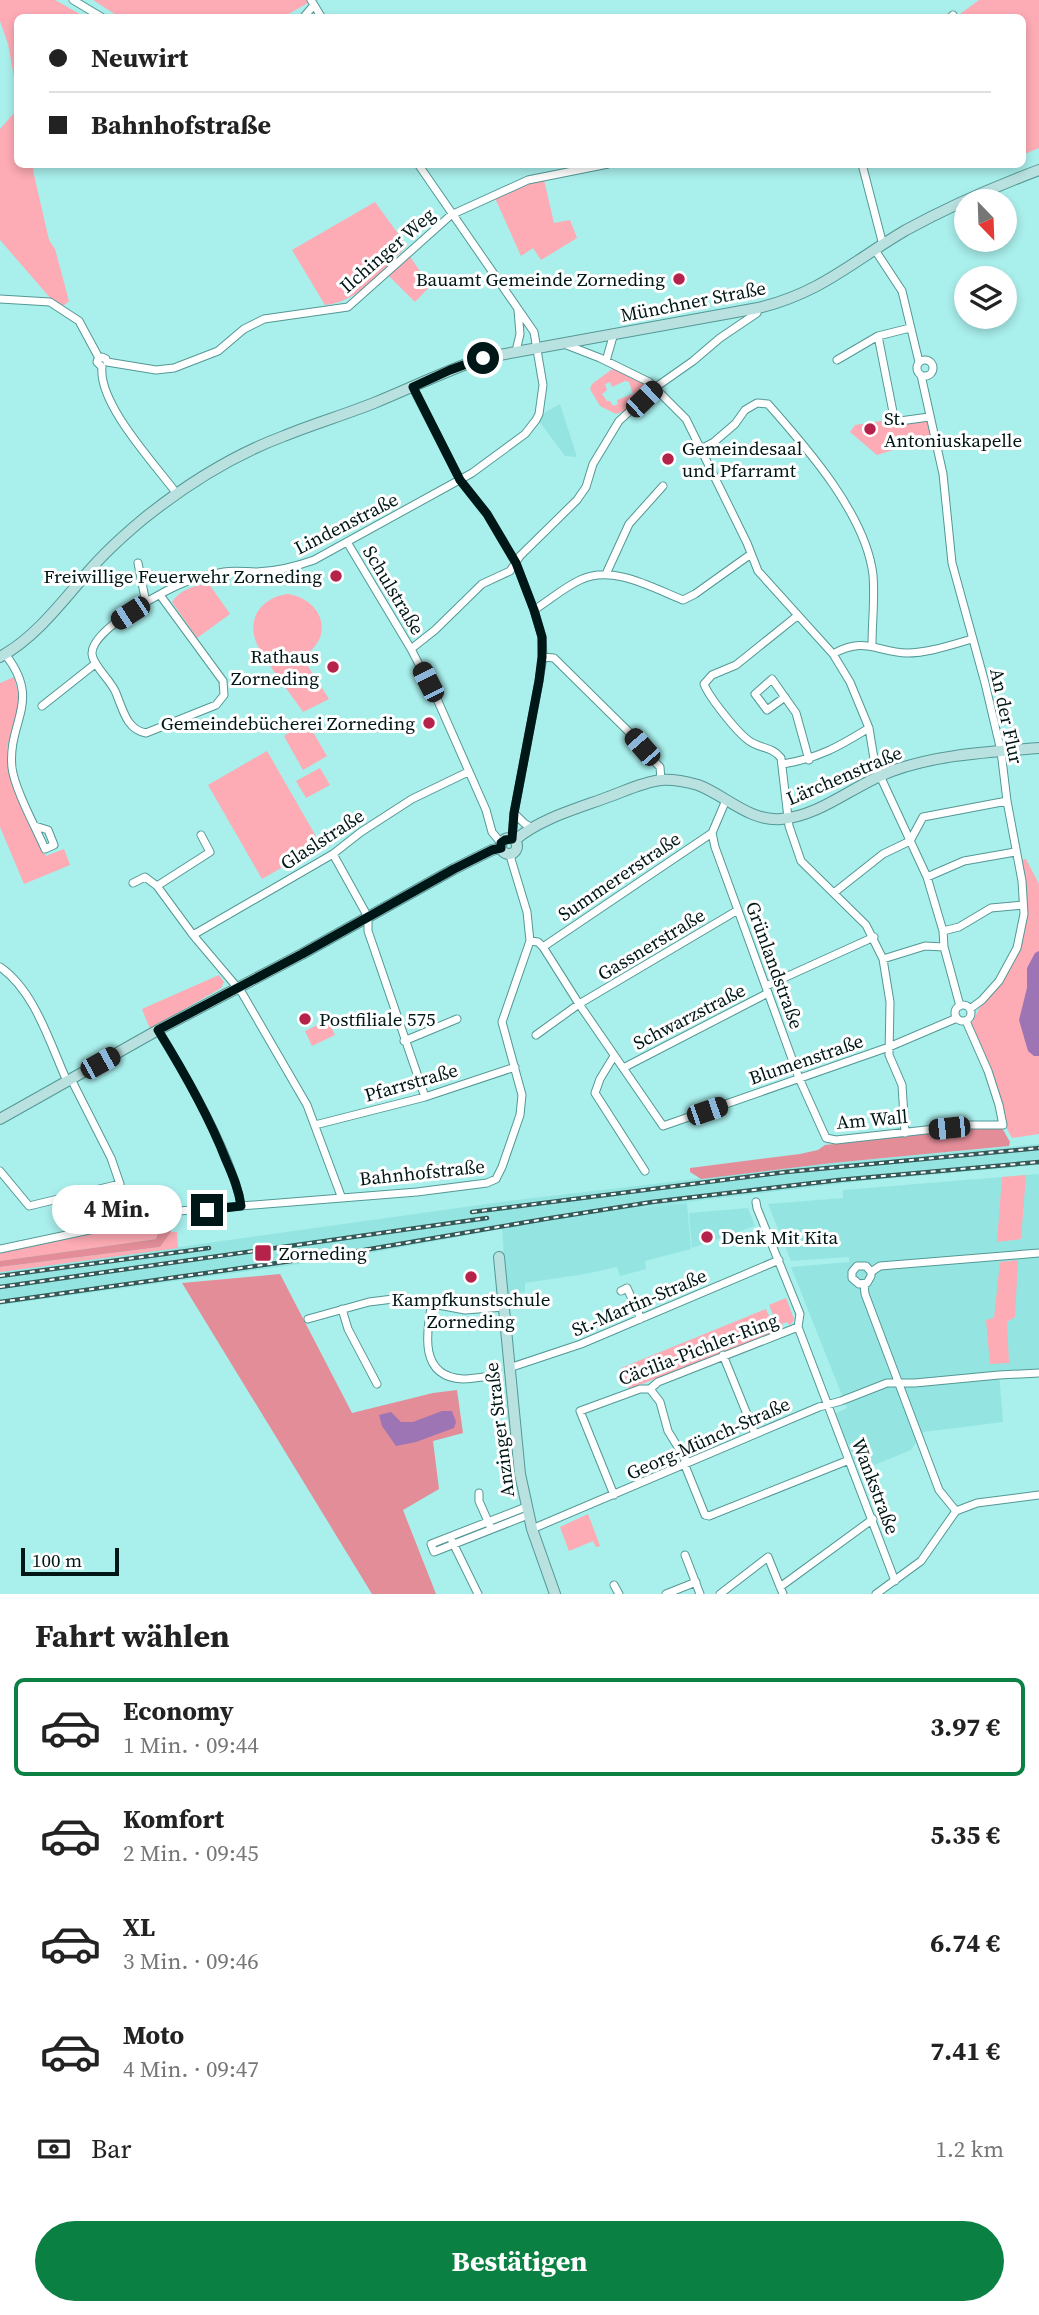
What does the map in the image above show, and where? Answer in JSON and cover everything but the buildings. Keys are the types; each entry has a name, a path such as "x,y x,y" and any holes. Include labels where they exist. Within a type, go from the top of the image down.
{"street":[{"path":"73,0 96,14"},
{"path":"421,168 534,332 538,347"},
{"name":"Ilchinger Weg","path":"103,362 156,370 174,368 218,351 244,329 264,319 348,307 451,215 528,180 588,168"},
{"name":"An der Flur","path":"864,168 879,247 902,291 919,362 916,369 921,375 943,474 952,563 1001,751 1022,881 1023,905 1017,948 999,981 970,1009"},
{"path":"866,174 868,168"},
{"name":"Münchner Straße","path":"3,656 43,623 102,556 138,524 177,494 218,468 282,436 413,387 468,363 516,351 782,302 817,287 907,230 1039,170"},
{"path":"0,299 50,302 69,317 79,321 103,362 103,387 127,429 177,494"},
{"path":"411,649 435,630 482,584 510,571 577,500 586,487 593,464 614,426 656,387 757,313 758,308"},
{"path":"516,351 520,334 518,310"},
{"path":"837,360 878,336 910,328"},
{"path":"606,361 614,334"},
{"path":"878,336 894,417 900,421 929,417"},
{"path":"560,343 606,361 656,387 686,419 758,570 832,654 850,682 869,729 875,765 927,877 943,931 944,947 960,1006 956,1013 957,1018 966,1021 971,1016 970,1009 960,1006"},
{"name":"Lindenstraße","path":"95,664 92,653 95,640 114,624 160,595 188,581 226,572 292,568 314,560 472,473 525,434 536,420 543,390 538,347"},
{"name":"An der Flur","path":"919,362 928,360 933,366 929,374 921,375"},
{"path":"413,387 460,480 487,514 516,563 542,637 542,657 507,843 517,848 512,854"},
{"path":"701,449 714,442 735,424 745,410 757,403 768,404 783,420 840,495 863,541 873,577 872,645"},
{"path":"606,574 629,524 663,486"},
{"name":"Schulstraße","path":"348,542 437,699 486,810 492,832 507,843"},
{"path":"534,610 583,578 606,574 636,581 683,600 751,554"},
{"path":"138,563 146,603"},
{"path":"42,706 95,664 112,684 130,725 137,732 146,733 216,705 224,695 223,681 160,595"},
{"path":"797,616 736,665 712,675 704,684 708,694 748,741 776,751 783,764 788,818 801,861 835,892 874,937 883,959 890,1002 889,1055 902,1085 905,1133"},
{"path":"832,654 844,648 872,645 907,653 972,639"},
{"path":"3,656 18,672 23,694 22,714 12,746 13,773 35,826"},
{"path":"542,657 554,658 631,734 660,767 661,780"},
{"path":"785,697 796,713 809,760"},
{"path":"783,764 809,760 835,749 869,729"},
{"name":"Lärchenstraße","path":"0,1119 158,1030 532,828 639,785 661,780 682,781 699,786 764,817 788,818 822,806 880,775 925,761 1039,748"},
{"name":"Glaslstraße","path":"193,935 334,854 361,832 412,799 468,772"},
{"path":"712,833 726,800"},
{"path":"835,892 883,855 910,841 923,817 1007,801"},
{"path":"514,813 532,828"},
{"name":"Grünlandstraße","path":"712,833 799,1078 826,1138"},
{"name":"Summererstraße","path":"543,947 712,833"},
{"path":"157,886 210,852 201,835"},
{"path":"927,877 964,861 1016,852"},
{"path":"334,854 368,917 368,931 425,1097"},
{"name":"Bahnhofstraße","path":"0,1249 179,1212 341,1196 417,1192 492,1182 499,1176 520,1115 522,1095 502,1023 530,941 529,921 512,854"},
{"path":"133,883 145,877 157,886 238,989 300,1092 341,1196"},
{"path":"943,931 959,927 991,908 1023,905"},
{"name":"Gassnerstraße","path":"536,1035 579,1004 738,910"},
{"name":"Schwarzstraße","path":"625,1067 767,990 874,937"},
{"path":"530,941 538,942 543,947 614,1056 625,1067"},
{"path":"883,959 925,946 944,947"},
{"path":"0,967 13,978 32,1004 111,1158 120,1184 29,1206 0,1171"},
{"name":"Blumenstraße","path":"625,1067 663,1126 889,1047 957,1018"},
{"path":"404,1041 457,1019"},
{"name":"Am Wall","path":"826,1138 836,1140 971,1125 1003,1125 988,1071 966,1021"},
{"path":"158,1030 194,1089 218,1139 240,1192 241,1206"},
{"path":"614,1056 595,1093 645,1171"},
{"name":"Pfarrstraße","path":"315,1125 425,1097 515,1067"},
{"path":"756,1202 800,1314 797,1327"},
{"path":"871,1272 862,1265 854,1269 852,1278 863,1284 870,1280 871,1272 880,1266 1039,1253"},
{"name":"Anzinger Straße","path":"499,1257 520,1474 527,1511 555,1594"},
{"name":"St.-Martin-Straße","path":"509,1368 581,1345 779,1260"},
{"path":"863,1284 939,1490 956,1511"},
{"path":"621,1291 627,1288 641,1320"},
{"path":"308,1319 342,1309 401,1298 465,1310 504,1307"},
{"path":"432,1303 427,1329 428,1350 440,1371 464,1379 491,1376"},
{"path":"342,1309 348,1329 377,1384"},
{"name":"Cäcilia-Pichler-Ring","path":"614,1496 579,1411 639,1389 650,1389 658,1382 797,1327 828,1404"},
{"path":"723,1355 755,1434"},
{"name":"Georg-Münch-Straße","path":"533,1530 685,1462 887,1383 1039,1373"},
{"path":"650,1389 660,1402 668,1431 685,1462 705,1515 709,1516 849,1460"},
{"name":"Wankstraße","path":"828,1404 895,1581"},
{"path":"479,1493 479,1501 489,1526"},
{"path":"876,1594 921,1561 956,1511 977,1503 1039,1495"},
{"path":"478,1594 452,1541 527,1511"},
{"path":"720,1594 768,1557 782,1590 873,1519"},
{"path":"685,1555 700,1594"},
{"path":"666,1594 696,1582"},
{"path":"614,1585 619,1594"}],"shaded area":[{"path":"0,0 55,0 80,14 14,14 14,77 8,44 0,21"},
{"path":"93,0 307,0 308,3 288,14 115,14"},
{"path":"979,0 1039,0 1039,148 1026,153 1026,14 960,14"},
{"path":"14,113 14,168 33,168 49,240 55,249 69,301 62,307 52,300 0,240 0,129"},
{"path":"544,180 554,223 570,220 577,238 541,260 533,248 521,256 495,198 526,184"},
{"path":"375,202 407,246 360,291 337,303 325,305 292,250"},
{"path":"409,255 430,286 415,302 388,275"},
{"path":"615,367 649,387 649,390 629,409 616,414 600,406 590,389 592,384","holes":["610,382 612,387 629,382 633,394 617,400 618,404 613,406 602,394 607,390 605,384"]},
{"path":"560,404 577,457 565,456 539,421 542,414"},
{"path":"894,419 895,423 927,419 931,438 877,455 850,432 855,425"},
{"path":"209,584 230,614 197,638 172,602 188,589"},
{"path":"288,594 310,604 321,620 319,640 313,649 302,657 329,699 303,712 263,655 253,630 256,615 265,603"},
{"path":"14,677 19,709 18,720 7,748 8,768 22,807 46,856 64,849 70,865 24,884 0,827 0,683"},
{"path":"307,722 327,756 303,770 284,736"},
{"path":"267,751 321,845 262,879 208,785"},
{"path":"320,768 330,785 306,798 296,781"},
{"path":"1026,859 1039,884 1039,1134 1012,1138 1005,1125 971,1025 983,1001 1016,954 1023,938 1026,920 1020,860"},
{"path":"1039,951 1039,1056 1034,1056 1028,1051 1019,1020 1027,988 1027,968 1035,953"},
{"path":"219,975 224,982 221,988 150,1029 142,1009"},
{"path":"328,1020 335,1035 312,1046 305,1031"},
{"path":"1002,1128 1010,1142 1009,1146 701,1179 690,1172 690,1168 800,1154 818,1150 825,1145"},
{"path":"1039,1144 1039,1165 862,1181 635,1208 687,1203 691,1249 645,1261 646,1269 620,1276 617,1267 525,1283 525,1292 507,1295 502,1229 337,1259 0,1305 0,1272 508,1201 832,1163"},
{"path":"1039,1174 1039,1370 999,1373 1003,1422 923,1432 911,1450 860,1471 835,1414 847,1408 791,1267 849,1262 849,1257 791,1261 768,1204 843,1198 843,1190"},
{"path":"1026,1175 1021,1239 997,1242 1002,1177"},
{"name":"Denk Mit Kita","path":"748,1208 755,1226 692,1248 689,1213"},
{"path":"171,1217 173,1223 160,1226 156,1239 0,1261 0,1252"},
{"path":"173,1223 171,1232 160,1247 0,1267 0,1261 156,1239 160,1226"},
{"path":"171,1232 177,1232 178,1248 0,1272 0,1267 160,1247"},
{"path":"1018,1260 1015,1317 1007,1322 1009,1363 990,1364 986,1320 994,1318 1000,1262"},
{"path":"280,1274 352,1413 433,1393 457,1390 463,1433 433,1441 439,1489 403,1510 436,1594 372,1594 182,1283"},
{"path":"786,1298 794,1319 789,1325 787,1322 782,1324 783,1327 779,1329 769,1305"},
{"path":"766,1309 776,1332 629,1389 621,1368"},
{"path":"442,1411 452,1411 456,1422 454,1428 416,1442 396,1446 382,1426 379,1415 391,1412 401,1422 413,1422"},
{"path":"588,1514 600,1546 596,1547 593,1541 569,1551 560,1527"}],"railway":[{"path":"472,1212 786,1172 1039,1148"},
{"path":"0,1302 341,1254 652,1202 839,1180 1039,1162"},
{"path":"0,1287 487,1218"},
{"path":"0,1276 209,1248"}],"place":[{"name":"Bauamt Gemeinde Zorneding","path":"679,279"},
{"name":"St. Antoniuskapelle","path":"870,429"},
{"name":"Gemeindesaal und Pfarramt","path":"668,459"},
{"name":"Freiwillige Feuerwehr Zorneding","path":"336,576"},
{"name":"Rathaus Zorneding","path":"333,667"},
{"name":"Gemeindebücherei Zorneding","path":"429,723"},
{"name":"Postfiliale 575","path":"305,1019"},
{"name":"Denk Mit Kita","path":"707,1237"},
{"name":"Zorneding","path":"263,1253"},
{"name":"Kampfkunstschule Zorneding","path":"471,1277"}],"route":[{"path":"207,1210 241,1206 240,1192 194,1089 158,1030 454,869 501,848 501,843 512,839 514,813 539,681 542,637 516,563 487,514 460,480 413,387 483,358"}]}
